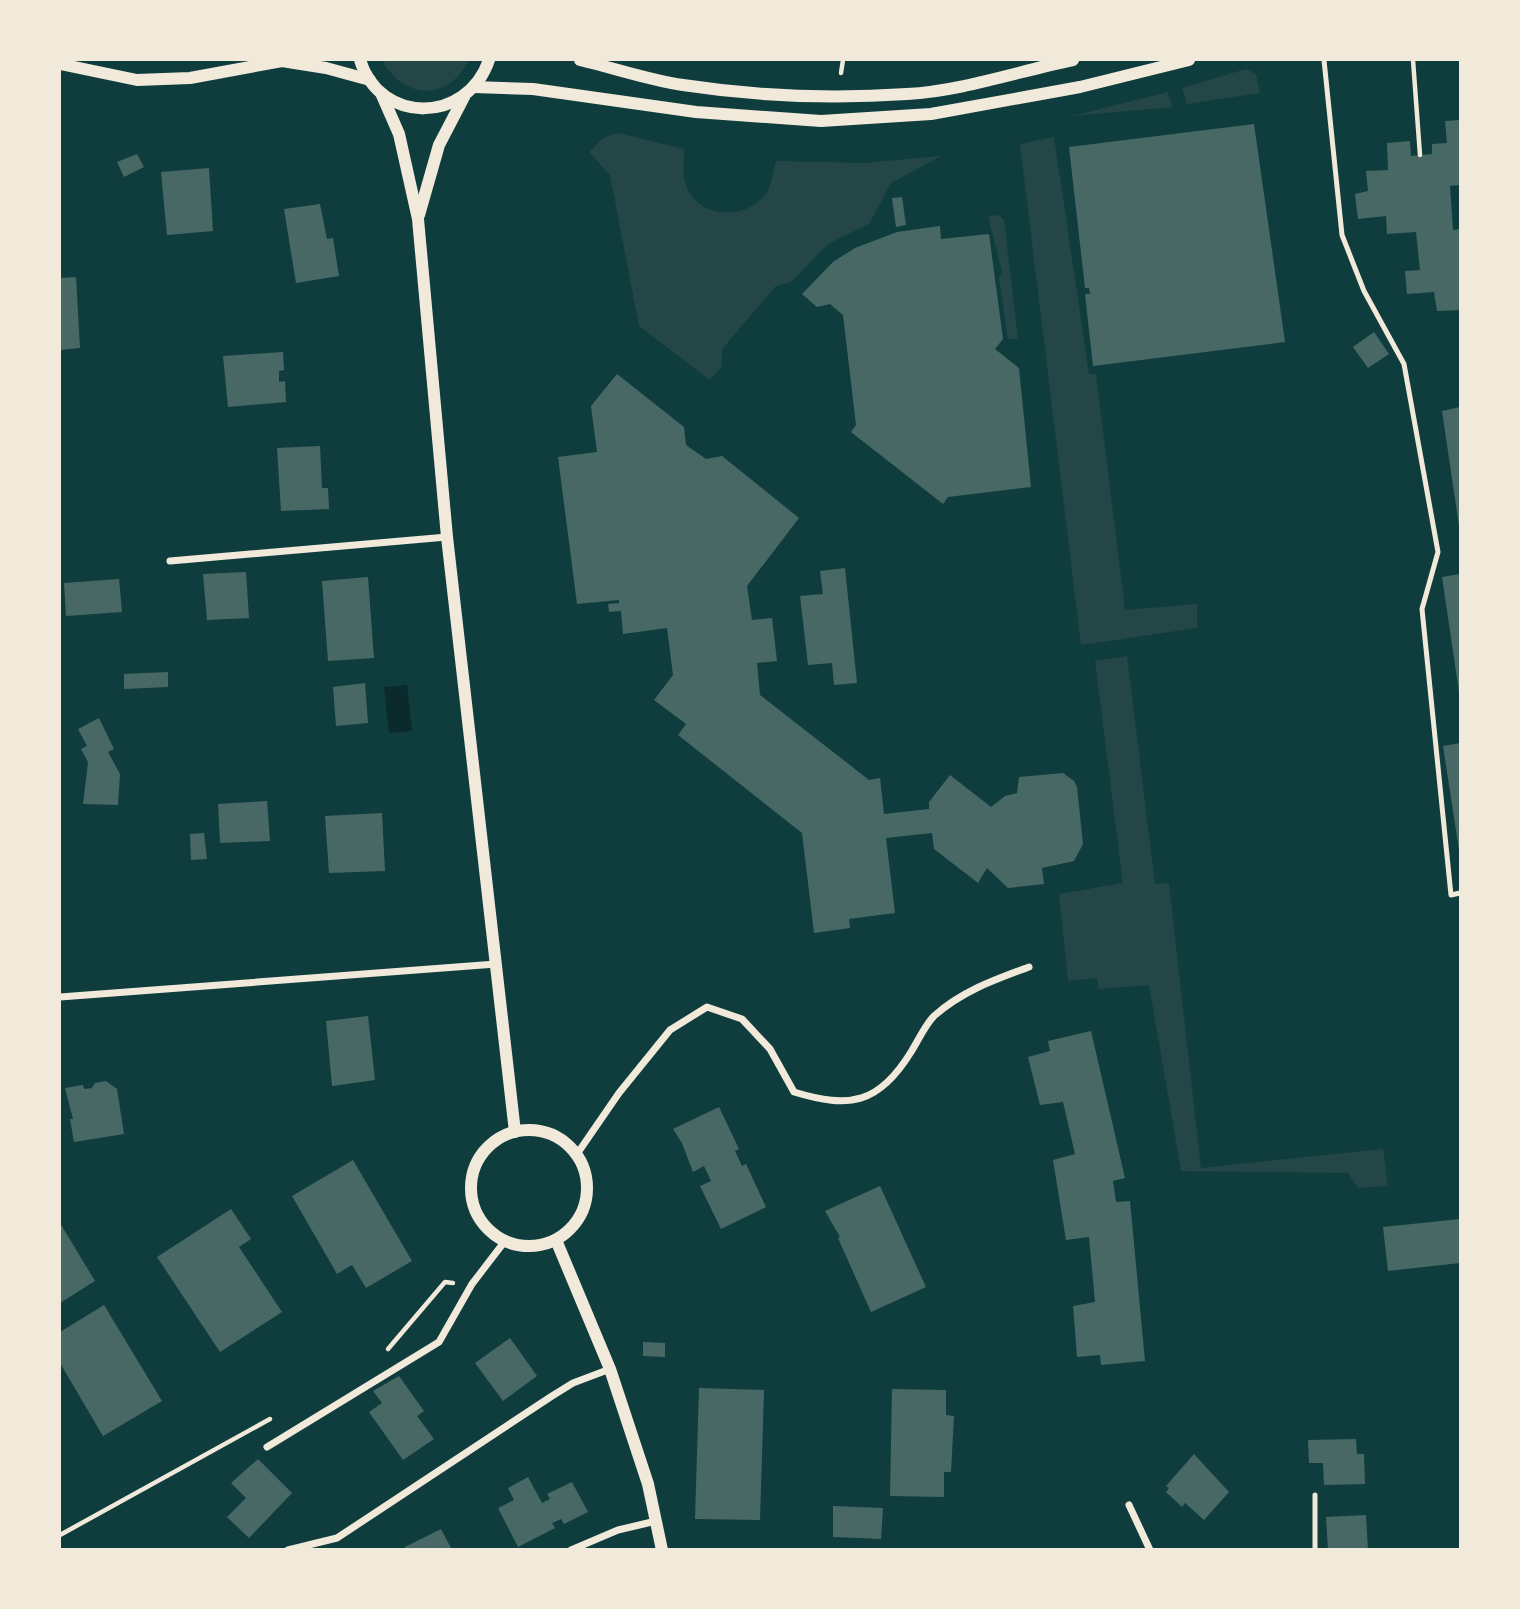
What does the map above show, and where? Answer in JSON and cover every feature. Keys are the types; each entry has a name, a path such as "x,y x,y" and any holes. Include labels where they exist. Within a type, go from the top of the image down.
{"street":[{"path":"360,60 370,80 381,93 399,134 418,219 447,537 515,1132"},
{"path":"418,219 439,145 464,97 474,87 489,60"},
{"path":"580,60 682,85 772,94 841,95 907,94 950,88 1073,60"},
{"path":"474,87 533,89 696,112 821,121 931,114 1080,87 1189,60"},
{"path":"60,64 136,80 190,78 282,61 326,68 370,80"},
{"path":"381,93 400,104 421,109 443,106 464,97"},
{"path":"170,561 447,537"},
{"path":"60,997 497,964"},
{"path":"577,1154 620,1093 670,1030 707,1007 742,1019 770,1049 794,1092 827,1102 864,1100 895,1078 932,1018 972,988 1029,967"},
{"path":"533,1130 550,1133 565,1142 577,1154 585,1172 587,1192 583,1211 572,1227 556,1240 540,1245 522,1246 505,1241 490,1231 479,1217 472,1200 471,1182 475,1165 485,1150 515,1132 533,1130"},
{"path":"556,1240 610,1369 648,1484 662,1549"},
{"path":"267,1447 439,1342 472,1284 505,1241"},
{"path":"288,1549 337,1538 573,1383 610,1369"},
{"path":"1129,1505 1150,1549"},
{"path":"571,1549 618,1530 657,1521"}],"lane":[{"path":"1324,60 1342,235 1364,291 1404,364 1437,552 1422,609 1451,895 1461,893"},
{"path":"1315,1495 1315,1549"}],"path":[{"path":"841,73 844,60"},
{"path":"1413,60 1420,155"},
{"path":"380,1359 445,1282 472,1284"},
{"path":"60,1535 273,1418"}],"shaded area":[{"path":"382,60 469,60 450,83 426,91 402,83"},
{"path":"1246,69 1256,74 1260,93 1187,104 1182,88"},
{"path":"1168,92 1172,107 1072,116"},
{"path":"618,133 684,149 684,177 688,191 696,201 720,212 746,209 757,202 769,189 776,161 864,163 941,156 891,183 869,224 828,244 791,282 776,286 722,349 722,366 710,380 639,326 610,175 589,152 603,138"},
{"path":"1054,137 1089,374 1096,374 1125,610 1197,604 1197,628 1081,645 1020,144"},
{"path":"998,215 1004,220 1018,339 1008,339 999,277 1002,272 988,216"},
{"path":"1127,656 1155,884 1169,883 1201,1168 1383,1149 1388,1186 1358,1188 1348,1173 1181,1171 1149,985 1099,989 1097,978 1068,981 1059,894 1123,883 1095,661"},
{"path":"407,685 412,731 389,733 384,687"}],"building":[{"path":"1460,120 1460,185 1450,186 1453,230 1460,229 1460,310 1437,311 1434,292 1407,294 1405,271 1420,270 1416,232 1387,234 1386,216 1358,219 1355,194 1368,191 1366,171 1388,170 1387,143 1410,141 1411,156 1432,154 1432,144 1447,143 1445,121"},
{"path":"1254,124 1285,342 1093,366 1085,294 1090,294 1089,288 1085,288 1069,147"},
{"path":"137,154 144,167 124,177 117,162"},
{"path":"209,168 213,231 167,235 161,172"},
{"path":"902,197 906,225 896,227 892,198"},
{"path":"320,204 327,239 333,238 339,276 296,283 284,209"},
{"path":"940,226 941,239 989,234 1003,339 995,349 1019,368 1031,487 948,497 943,504 851,432 856,425 843,315 830,304 817,307 802,294 833,262 855,248 897,232"},
{"path":"76,277 80,348 60,350 60,278"},
{"path":"1374,332 1389,354 1368,368 1353,347"},
{"path":"283,352 284,370 279,371 279,382 285,381 286,402 228,407 223,356"},
{"path":"617,374 684,427 686,445 706,459 722,456 799,518 747,586 752,620 772,618 777,661 757,663 760,695 869,780 880,778 884,814 929,809 929,802 950,775 991,807 1005,796 1017,793 1019,777 1063,773 1074,781 1077,787 1083,844 1074,861 1042,868 1044,884 1008,888 987,868 978,883 934,849 932,833 886,838 895,913 849,919 850,928 814,933 802,833 678,735 686,724 654,700 673,675 667,628 623,634 621,611 609,612 608,604 619,603 619,600 577,604 558,457 597,452 591,406"},
{"path":"1460,407 1460,525 1459,526 1442,411"},
{"path":"320,446 322,488 328,488 329,509 281,511 277,448"},
{"path":"845,568 857,683 834,685 832,663 808,665 800,596 823,594 820,571"},
{"path":"246,572 249,618 207,620 203,574"},
{"path":"1460,574 1460,692 1459,692 1442,577"},
{"path":"368,577 374,658 328,661 322,581"},
{"path":"119,579 122,612 66,616 64,583"},
{"path":"168,672 168,687 124,689 124,674"},
{"path":"365,683 368,723 336,726 333,687"},
{"path":"99,718 114,749 108,752 120,774 118,805 83,804 88,762 81,749 87,746 78,729"},
{"path":"1460,743 1460,850 1459,850 1443,746"},
{"path":"267,801 270,841 220,843 218,804"},
{"path":"382,813 385,871 329,873 325,816"},
{"path":"204,833 207,859 191,860 190,834"},
{"path":"368,1016 375,1080 332,1086 326,1021"},
{"path":"1091,1031 1125,1178 1113,1181 1116,1202 1130,1201 1145,1361 1101,1365 1100,1355 1077,1357 1073,1306 1095,1302 1089,1237 1066,1240 1053,1160 1075,1154 1063,1102 1040,1105 1028,1057 1050,1051 1048,1041"},
{"path":"106,1081 117,1089 124,1134 74,1142 70,1119 73,1119 65,1088 83,1085 84,1089 92,1088 95,1083"},
{"path":"719,1107 739,1149 735,1151 742,1166 746,1164 766,1207 721,1229 700,1186 711,1181 704,1166 693,1172 682,1143 673,1129"},
{"path":"353,1160 412,1261 366,1288 352,1265 337,1274 292,1196"},
{"path":"880,1186 926,1287 871,1312 838,1238 840,1237 825,1211"},
{"path":"231,1209 251,1239 239,1247 282,1312 220,1352 157,1257"},
{"path":"1460,1219 1460,1263 1388,1271 1383,1227"},
{"path":"60,1223 95,1281 60,1303"},
{"path":"104,1305 162,1401 103,1436 60,1363 60,1332"},
{"path":"510,1338 537,1376 503,1401 475,1363"},
{"path":"643,1342 665,1343 665,1357 643,1356"},
{"path":"399,1376 424,1411 417,1416 434,1439 403,1460 369,1412 382,1403 373,1391"},
{"path":"699,1388 764,1390 760,1520 695,1519"},
{"path":"892,1389 946,1390 946,1415 954,1416 951,1472 944,1472 944,1497 890,1496"},
{"path":"1356,1439 1357,1454 1364,1454 1365,1484 1324,1485 1323,1463 1309,1463 1308,1440"},
{"path":"1194,1454 1229,1492 1204,1520 1185,1503 1182,1507 1166,1492 1169,1488 1166,1486"},
{"path":"258,1459 292,1493 249,1538 227,1517 246,1498 231,1483"},
{"path":"528,1477 542,1503 550,1499 547,1494 572,1482 588,1512 564,1524 561,1519 552,1523 555,1528 518,1547 498,1508 514,1500 508,1488"},
{"path":"833,1506 883,1508 881,1539 833,1537"},
{"path":"1366,1515 1368,1550 1328,1550 1326,1517"},
{"path":"441,1529 452,1550 406,1550 405,1547"}]}
